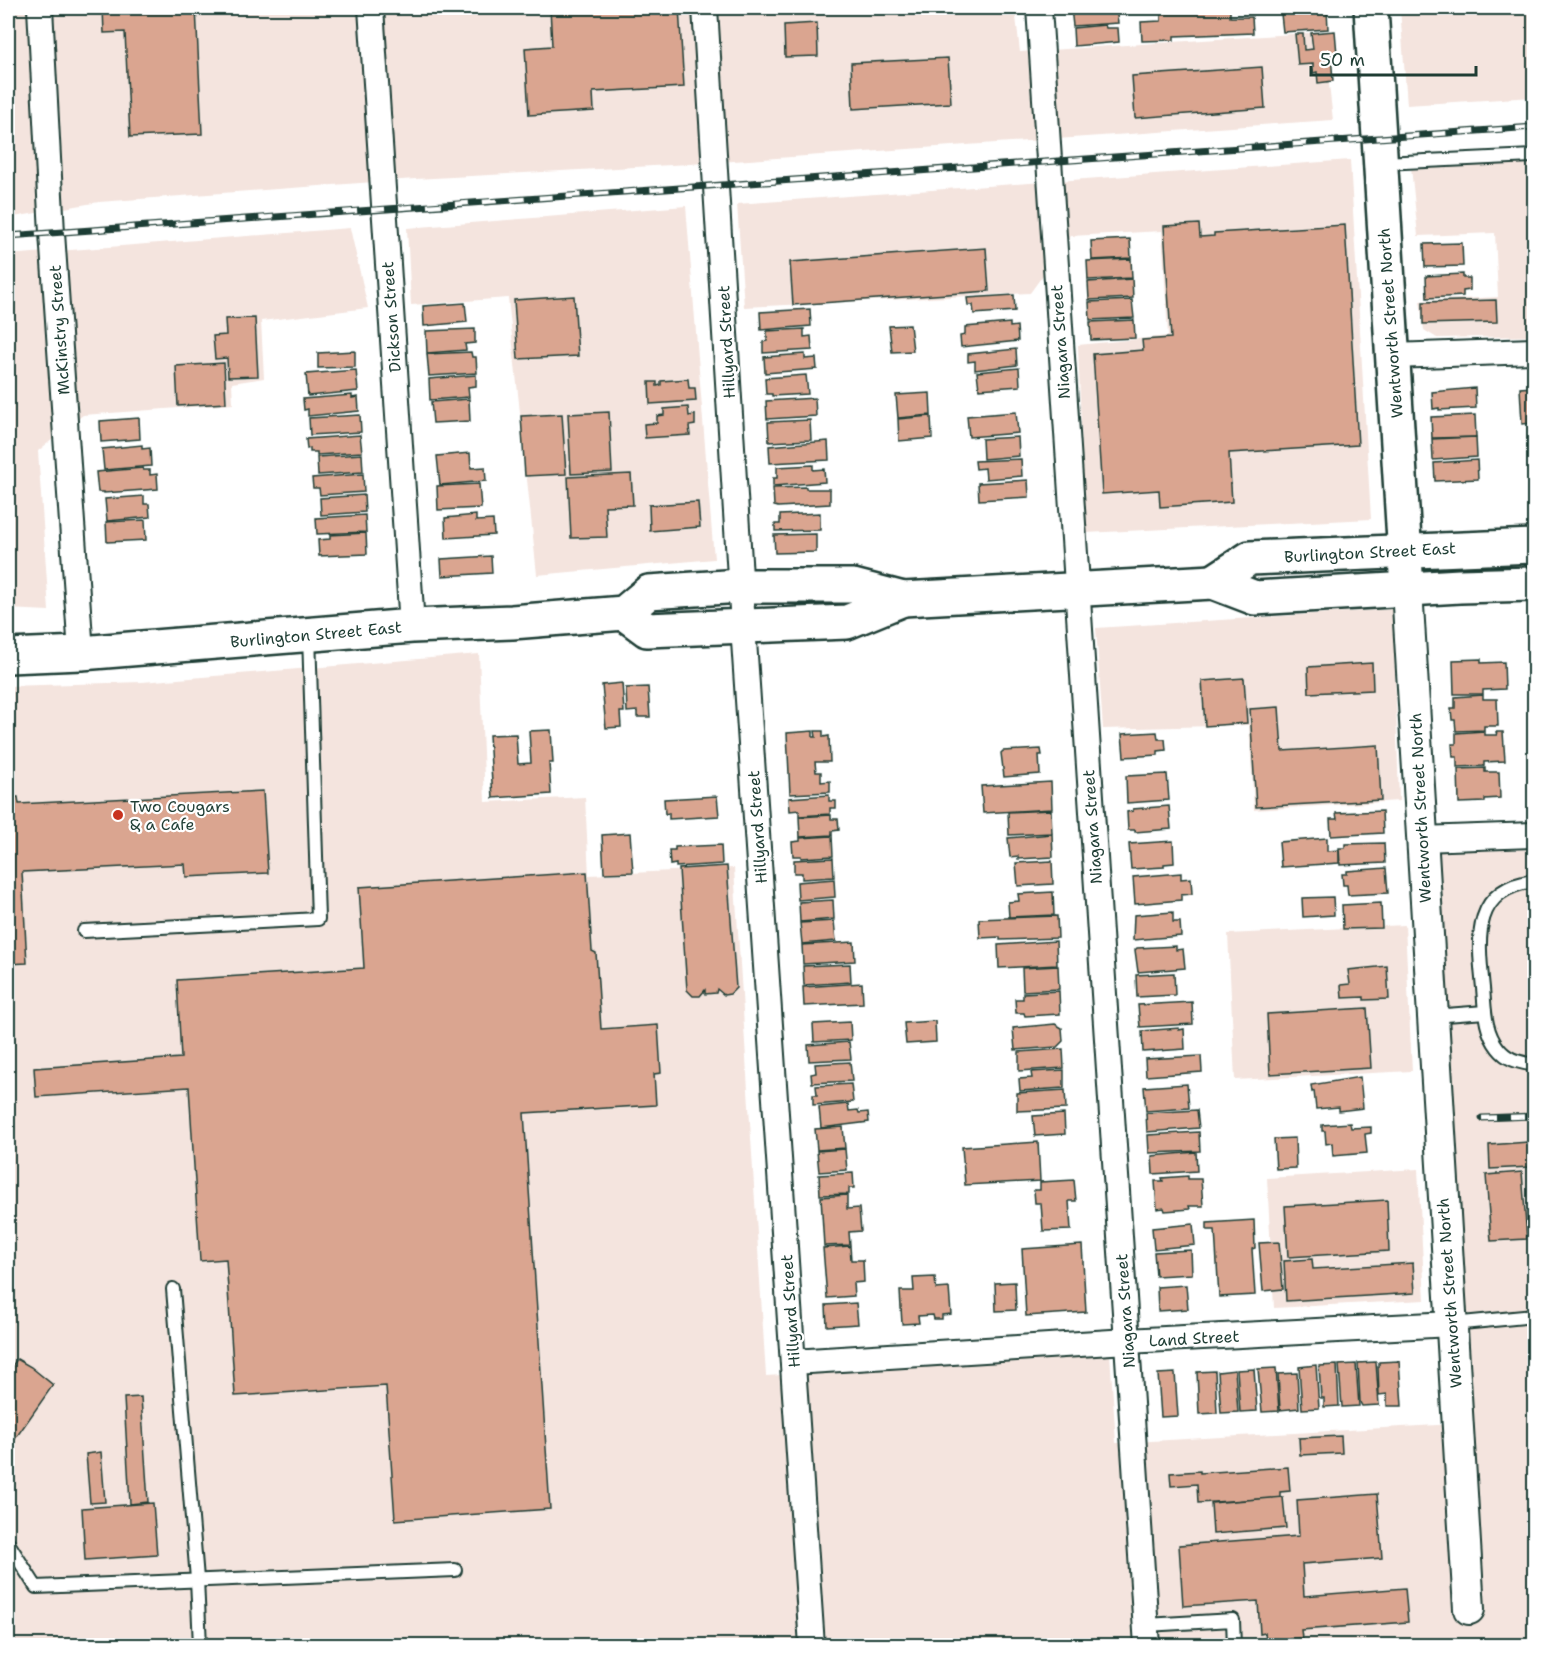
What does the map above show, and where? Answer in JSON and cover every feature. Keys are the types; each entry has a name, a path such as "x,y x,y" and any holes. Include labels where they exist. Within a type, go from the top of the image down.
{"main road":[{"name":"Wentworth Street North","path":"1371,8 1407,589"},
{"name":"Burlington Street East","path":"1213,582 1250,558 1534,546"},
{"path":"903,599 847,622 647,630 624,613 648,592 741,586 852,585 903,599 1213,582 1254,598 1534,584"},
{"name":"Burlington Street East","path":"8,656 81,653 412,626 512,622 624,613"}],"street":[{"name":"McKinstry Street","path":"40,8 52,233 81,653"},
{"name":"Dickson Street","path":"371,8 412,626"},
{"name":"Hillyard Street","path":"705,8 743,626 812,1646"},
{"name":"Niagara Street","path":"1039,8 1146,1635"},
{"path":"1393,356 1534,351"},
{"name":"Wentworth Street North","path":"1407,589 1470,1609"},
{"path":"1422,839 1534,835"},
{"name":"Land Street","path":"793,1362 1451,1324"}],"lane":[{"path":"1380,163 1534,156"},
{"path":"84,931 318,919 309,634"},
{"path":"1534,881 1512,886 1496,897 1485,911 1480,927 1478,947 1486,1026 1498,1049 1512,1061 1534,1065"},
{"path":"1433,1016 1485,1012"},
{"path":"173,1289 197,1579 200,1646"},
{"path":"1451,1324 1534,1316"},
{"path":"8,1543 36,1587 455,1570"},
{"path":"1146,1635 1233,1620 1234,1646"}],"shaded area":[{"path":"8,8 1015,8 1020,52 1323,32 1333,120 690,164 415,179 99,202 8,218"},
{"path":"1400,8 1534,8 1534,97 1407,105"},
{"path":"1350,160 1371,519 1085,533 1078,345 1168,336 1162,231 1071,236 1030,293 744,307 737,204"},
{"path":"1534,161 1534,336 1437,338 1424,330 1420,301 1498,297 1495,233 1418,236 1411,167"},
{"path":"686,206 714,559 537,575 508,298 411,305 407,228"},
{"path":"350,228 368,308 261,321 264,378 232,383 233,404 83,415 38,451 49,611 8,609 8,255"},
{"path":"1393,609 1399,801 1254,810 1249,725 1103,729 1096,628"},
{"path":"479,654 485,802 585,797 589,875 734,868 766,1376 1110,1354 1116,1443 1473,1423 1437,852 1534,849 1534,1645 8,1646 8,686 142,682"},
{"path":"1405,925 1412,1071 1235,1080 1228,934"},
{"path":"1418,1169 1425,1300 1274,1308 1267,1178"}],"building":[{"path":"103,8 196,8 202,134 130,137 125,32 104,33"},
{"path":"550,8 679,8 684,87 593,92 594,111 529,115 525,48 552,46"},
{"path":"1071,8 1116,8 1118,23 1073,26"},
{"path":"1161,8 1230,8 1230,17 1252,17 1253,33 1174,36 1174,40 1142,41 1141,22 1161,21"},
{"path":"1292,8 1326,8 1292,11"},
{"path":"1327,10 1328,29 1283,32 1281,14"},
{"path":"817,23 818,56 785,57 784,25"},
{"path":"1105,25 1106,28 1118,28 1119,42 1074,46 1073,28"},
{"path":"1335,31 1337,54 1331,54 1333,81 1318,83 1317,72 1313,73 1313,64 1298,65 1295,34 1303,34 1304,50 1313,49 1311,33"},
{"path":"948,58 951,103 853,109 851,63"},
{"path":"1262,67 1265,108 1135,118 1132,76"},
{"path":"8,86 10,86 13,148 8,148"},
{"path":"1199,224 1200,237 1214,236 1214,233 1345,225 1358,445 1229,453 1232,502 1160,507 1159,490 1102,494 1093,354 1143,350 1142,340 1171,338 1164,226"},
{"path":"1130,239 1131,258 1092,260 1091,241"},
{"path":"1462,243 1463,266 1425,267 1424,244"},
{"path":"986,248 989,291 793,305 790,262"},
{"path":"1131,259 1132,278 1088,280 1087,261"},
{"path":"1463,274 1463,278 1470,278 1470,290 1463,291 1463,296 1427,298 1426,276"},
{"path":"1132,279 1133,298 1089,300 1088,282"},
{"path":"1014,295 1015,311 974,314 973,305 968,305 967,298"},
{"path":"574,296 578,356 518,359 514,300"},
{"path":"1132,300 1134,318 1090,320 1089,302"},
{"path":"1496,300 1497,322 1423,324 1423,302"},
{"path":"465,303 467,322 424,326 423,306"},
{"path":"810,309 811,326 761,330 760,312"},
{"path":"255,318 258,376 228,377 227,358 215,359 213,336 226,335 225,319"},
{"path":"1134,320 1135,338 1091,340 1090,322"},
{"path":"1010,323 1010,327 1017,326 1018,341 961,347 960,336 965,335 965,327"},
{"path":"910,325 913,351 892,352 889,326"},
{"path":"475,329 475,343 465,344 466,350 427,353 426,331"},
{"path":"804,329 804,337 811,336 812,350 763,353 763,342 767,341 767,331"},
{"path":"1016,349 1017,365 975,370 975,361 968,362 968,354"},
{"path":"355,351 355,367 318,368 318,353"},
{"path":"471,352 472,357 476,357 477,373 429,376 427,354"},
{"path":"805,354 805,359 816,358 817,369 765,373 764,357"},
{"path":"224,363 226,403 178,406 176,366"},
{"path":"1019,368 1020,386 979,389 977,372"},
{"path":"356,370 358,391 308,396 306,374"},
{"path":"476,375 476,386 468,387 469,397 430,400 429,379"},
{"path":"806,375 808,394 772,396 772,394 766,394 765,378"},
{"path":"688,379 689,388 695,388 696,401 650,404 649,382 657,382 657,386 661,385 661,381"},
{"path":"1534,387 1534,423 1522,424 1520,388"},
{"path":"1475,388 1476,408 1433,409 1432,392"},
{"path":"930,393 931,415 898,418 896,395"},
{"path":"352,395 352,398 358,397 359,411 308,416 308,409 304,410 303,399"},
{"path":"815,398 816,416 767,419 766,401"},
{"path":"469,399 470,421 433,423 431,402"},
{"path":"688,407 689,416 695,415 695,425 689,426 690,435 645,438 644,424 657,423 657,416 664,415 664,409"},
{"path":"609,412 612,472 571,474 568,414"},
{"path":"1016,412 1018,433 969,437 967,416"},
{"path":"562,414 566,474 525,476 521,416"},
{"path":"360,415 361,432 310,435 309,418"},
{"path":"1475,415 1476,437 1432,438 1431,417"},
{"path":"931,416 932,438 899,441 898,419"},
{"path":"139,418 140,439 101,442 100,421"},
{"path":"810,420 811,440 769,442 768,422"},
{"path":"360,435 362,452 317,455 317,452 310,452 310,448 307,449 306,439"},
{"path":"1018,437 1019,456 983,459 982,439"},
{"path":"1476,437 1477,457 1433,460 1432,439"},
{"path":"828,441 829,460 770,463 769,446"},
{"path":"142,445 142,449 150,448 151,466 104,470 102,449"},
{"path":"470,453 471,468 485,467 486,481 440,485 437,456"},
{"path":"362,454 363,472 318,475 317,457"},
{"path":"1021,459 1022,476 986,479 985,468 976,469 975,461"},
{"path":"1477,460 1478,479 1435,481 1434,463"},
{"path":"813,465 813,470 824,469 825,482 773,486 773,478 777,478 777,467"},
{"path":"143,468 143,470 150,470 150,475 157,474 158,489 98,492 96,472"},
{"path":"363,474 364,492 320,495 319,488 313,488 312,478"},
{"path":"631,474 633,505 605,506 607,537 571,538 568,477"},
{"path":"1028,480 1029,497 979,500 978,483"},
{"path":"479,484 481,508 438,510 437,486"},
{"path":"806,487 806,489 830,489 830,504 774,506 773,488"},
{"path":"364,495 365,512 321,515 320,498"},
{"path":"144,496 144,504 149,504 150,517 107,521 105,499"},
{"path":"698,502 700,527 650,531 649,505"},
{"path":"820,513 820,530 775,531 775,524 780,524 780,515"},
{"path":"365,515 366,532 317,534 316,518"},
{"path":"476,515 476,521 493,520 494,535 446,538 445,518"},
{"path":"145,520 146,540 107,542 106,522"},
{"path":"366,533 367,554 319,556 318,540 330,539 330,535"},
{"path":"816,534 816,552 775,553 774,535"},
{"path":"491,556 492,573 442,576 441,559"},
{"path":"1481,659 1481,663 1504,662 1505,689 1483,690 1483,694 1454,694 1453,660"},
{"path":"1372,663 1373,690 1309,693 1308,667"},
{"path":"1244,678 1247,723 1205,726 1202,681"},
{"path":"622,683 624,712 620,712 621,727 606,728 602,685"},
{"path":"648,687 650,717 637,717 637,711 627,712 626,688"},
{"path":"1483,695 1483,699 1497,699 1498,726 1484,726 1484,730 1456,731 1451,708 1455,708 1455,697"},
{"path":"1279,707 1282,751 1378,745 1381,800 1256,807 1250,709"},
{"path":"551,730 553,763 549,763 551,794 493,798 489,735 516,734 518,764 531,763 529,731"},
{"path":"813,731 813,737 816,737 815,731 823,731 823,737 829,736 830,762 815,762 816,772 821,772 821,782 830,781 830,792 790,794 787,733"},
{"path":"1484,731 1484,735 1497,735 1496,732 1503,732 1505,761 1484,762 1484,766 1457,767 1457,757 1453,757 1452,744 1456,744 1456,733"},
{"path":"1157,732 1158,739 1165,739 1166,750 1158,751 1158,755 1124,757 1122,734"},
{"path":"1041,749 1040,774 1004,777 1001,753 1003,751"},
{"path":"1485,768 1485,772 1499,772 1500,798 1485,799 1485,802 1459,803 1458,769"},
{"path":"1167,774 1169,800 1127,803 1126,776"},
{"path":"1051,782 1052,809 983,813 981,786"},
{"path":"263,791 268,873 186,877 185,864 22,872 27,963 8,964 8,797 18,797 19,804"},
{"path":"829,795 829,801 836,801 836,808 830,808 830,814 799,816 799,810 790,811 789,798"},
{"path":"717,796 719,816 669,819 669,813 665,814 664,799"},
{"path":"1169,806 1171,829 1135,832 1135,830 1128,830 1127,812 1133,809"},
{"path":"1051,810 1052,833 1009,835 1008,812"},
{"path":"1382,811 1383,833 1331,836 1330,819 1337,819 1336,813"},
{"path":"831,815 831,819 838,819 839,830 832,831 832,835 800,837 799,817"},
{"path":"630,833 633,872 604,873 602,835"},
{"path":"1052,834 1053,857 1018,859 1018,856 1010,857 1008,838"},
{"path":"832,836 833,856 801,858 801,856 793,856 792,842 800,841 800,838"},
{"path":"1327,838 1327,851 1339,850 1339,863 1281,867 1279,842"},
{"path":"1173,841 1174,863 1164,864 1164,867 1131,869 1129,844"},
{"path":"1384,843 1385,863 1340,865 1339,848 1345,848 1345,844"},
{"path":"721,845 722,864 676,867 676,864 670,865 669,850 675,850 675,847"},
{"path":"833,858 834,877 802,879 802,873 794,873 794,860"},
{"path":"1052,861 1053,884 1018,886 1016,863"},
{"path":"727,866 736,988 730,994 724,995 717,989 716,993 705,994 705,990 700,996 693,996 687,990 679,869"},
{"path":"1386,868 1388,893 1348,895 1347,885 1343,885 1342,874 1347,874 1347,871"},
{"path":"587,872 592,951 596,953 601,1029 658,1025 661,1073 654,1074 656,1105 524,1113 550,1509 395,1520 386,1386 235,1396 226,1259 200,1261 189,1087 36,1097 34,1068 181,1058 177,980 364,968 359,887"},
{"path":"1181,873 1181,879 1191,878 1192,894 1181,895 1181,900 1135,904 1133,877"},
{"path":"834,879 835,897 798,900 797,882"},
{"path":"1053,892 1054,915 1009,917 1008,902 1019,901 1018,894"},
{"path":"1333,897 1334,915 1303,917 1302,898"},
{"path":"833,900 834,919 800,922 799,902"},
{"path":"1381,903 1382,928 1343,929 1342,905"},
{"path":"1173,912 1173,922 1180,922 1181,936 1133,940 1134,915"},
{"path":"1057,916 1058,938 1000,940 1000,937 980,938 979,919"},
{"path":"834,921 836,941 802,944 800,923"},
{"path":"1056,941 1057,965 999,968 998,945"},
{"path":"854,942 855,961 803,964 802,945"},
{"path":"1176,946 1176,950 1183,949 1185,968 1138,972 1135,950 1137,948"},
{"path":"850,964 851,982 804,985 803,966"},
{"path":"1058,966 1059,989 1023,991 1022,968"},
{"path":"1387,966 1389,999 1342,998 1341,985 1350,984 1348,970"},
{"path":"1174,973 1175,995 1137,997 1136,975"},
{"path":"862,983 863,1003 804,1006 803,987"},
{"path":"1059,991 1060,1014 1025,1016 1024,1013 1016,1013 1015,999 1023,999 1023,993"},
{"path":"1192,1002 1193,1024 1140,1027 1138,1005"},
{"path":"1367,1008 1371,1068 1270,1074 1267,1014"},
{"path":"935,1021 936,1042 906,1044 904,1023"},
{"path":"850,1022 851,1040 814,1042 813,1024"},
{"path":"1055,1024 1062,1028 1063,1041 1057,1047 1015,1050 1013,1028"},
{"path":"1179,1028 1179,1030 1184,1029 1185,1049 1143,1052 1142,1031"},
{"path":"849,1042 851,1059 809,1061 808,1045"},
{"path":"1063,1049 1064,1068 1019,1071 1019,1052"},
{"path":"1201,1056 1202,1072 1146,1076 1145,1059"},
{"path":"850,1062 852,1081 812,1083 811,1074 816,1073 815,1064"},
{"path":"1064,1070 1064,1088 1020,1091 1019,1079 1032,1078 1031,1072"},
{"path":"1360,1077 1363,1108 1339,1111 1339,1107 1316,1109 1311,1085"},
{"path":"851,1084 853,1102 813,1105 813,1095 817,1095 816,1086"},
{"path":"1187,1084 1189,1108 1146,1111 1144,1087"},
{"path":"1065,1090 1066,1109 1017,1111 1017,1093"},
{"path":"848,1104 849,1111 868,1112 869,1122 821,1128 819,1107"},
{"path":"1197,1110 1199,1128 1147,1132 1146,1113"},
{"path":"1064,1114 1065,1134 1035,1136 1033,1116"},
{"path":"1350,1123 1351,1128 1371,1127 1371,1133 1365,1134 1367,1153 1333,1156 1332,1143 1326,1144 1322,1125"},
{"path":"843,1127 845,1148 817,1150 815,1129"},
{"path":"1199,1132 1200,1151 1149,1153 1148,1135"},
{"path":"1295,1138 1296,1168 1276,1169 1274,1139"},
{"path":"1038,1142 1040,1181 965,1185 962,1147"},
{"path":"1528,1142 1530,1167 1490,1169 1489,1145"},
{"path":"845,1149 847,1170 819,1172 817,1151"},
{"path":"1196,1152 1197,1171 1153,1174 1152,1156"},
{"path":"1522,1172 1527,1239 1491,1241 1486,1175"},
{"path":"853,1173 854,1188 849,1188 849,1194 820,1195 819,1175"},
{"path":"1188,1176 1188,1179 1201,1179 1203,1206 1189,1206 1190,1209 1165,1211 1164,1208 1157,1209 1155,1181 1163,1181 1162,1178"},
{"path":"1074,1180 1076,1201 1069,1201 1071,1230 1043,1231 1041,1203 1035,1203 1034,1190 1040,1190 1040,1182"},
{"path":"847,1195 847,1209 859,1208 861,1231 849,1232 850,1245 824,1246 821,1197"},
{"path":"1387,1200 1389,1251 1288,1257 1285,1206"},
{"path":"1254,1220 1255,1248 1252,1249 1255,1295 1219,1297 1215,1230 1207,1230 1207,1223"},
{"path":"1193,1224 1195,1245 1154,1249 1152,1228"},
{"path":"1279,1242 1283,1289 1263,1291 1259,1243"},
{"path":"1082,1245 1086,1312 1026,1316 1022,1249"},
{"path":"850,1246 851,1260 863,1260 864,1282 853,1283 854,1296 827,1298 823,1248"},
{"path":"1191,1250 1192,1274 1156,1276 1154,1252"},
{"path":"1312,1259 1313,1269 1413,1263 1415,1293 1286,1301 1284,1261"},
{"path":"935,1277 936,1289 949,1288 951,1314 942,1315 942,1319 934,1319 933,1315 918,1316 919,1323 902,1324 900,1291 914,1291 913,1278"},
{"path":"1015,1282 1016,1310 996,1311 995,1283"},
{"path":"1186,1285 1188,1309 1158,1311 1157,1287"},
{"path":"856,1303 858,1324 827,1326 826,1305"},
{"path":"17,1359 53,1385 8,1449 8,1372"},
{"path":"1399,1361 1402,1406 1387,1406 1387,1394 1379,1395 1379,1362"},
{"path":"1376,1362 1379,1405 1362,1406 1358,1363"},
{"path":"1356,1364 1359,1406 1342,1407 1339,1365"},
{"path":"1316,1365 1319,1408 1302,1409 1299,1367"},
{"path":"1337,1365 1339,1406 1324,1407 1324,1398 1321,1398 1319,1366"},
{"path":"1276,1368 1279,1411 1262,1412 1258,1369"},
{"path":"1254,1369 1257,1411 1240,1412 1237,1370"},
{"path":"1235,1370 1238,1412 1221,1413 1218,1372"},
{"path":"1215,1371 1217,1413 1199,1414 1197,1372"},
{"path":"1175,1373 1178,1416 1161,1417 1158,1374"},
{"path":"1297,1373 1299,1408 1280,1410 1278,1374"},
{"path":"141,1397 148,1502 130,1504 124,1398"},
{"path":"1341,1436 1342,1453 1300,1455 1299,1438"},
{"path":"101,1452 105,1502 90,1503 86,1454"},
{"path":"1288,1467 1290,1491 1280,1492 1280,1498 1198,1503 1197,1484 1171,1486 1170,1473"},
{"path":"1377,1494 1382,1558 1302,1564 1304,1596 1405,1588 1408,1622 1301,1630 1302,1638 1266,1641 1265,1633 1260,1634 1258,1601 1183,1606 1179,1545 1299,1536 1297,1500"},
{"path":"1283,1497 1286,1528 1213,1534 1211,1503"},
{"path":"153,1503 157,1555 85,1560 82,1508"}],"railway":[{"path":"8,236 1534,127"},
{"path":"1482,1118 1534,1116"}],"place":[{"name":"Two Cougars & a Cafe","path":"118,815"}]}
